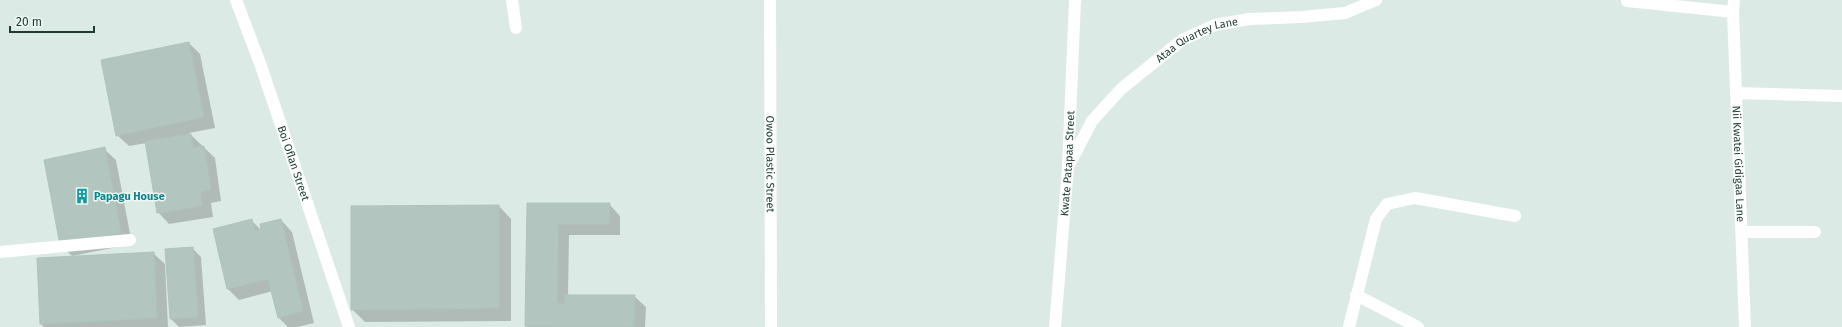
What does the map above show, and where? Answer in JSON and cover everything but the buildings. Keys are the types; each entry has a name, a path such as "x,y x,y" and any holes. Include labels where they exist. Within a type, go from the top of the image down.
{"street":[{"name":"Boi Oflan Street","path":"236,0 261,66 349,327"},
{"path":"512,0 516,28"},
{"name":"Owoo Plastic Street","path":"770,0 771,327"},
{"name":"Kwate Patapaa Street","path":"1055,327 1068,167 1075,0"},
{"name":"Ataa Quartey Lane","path":"1068,167 1092,121 1121,90 1182,40 1216,25 1249,19 1302,17 1345,13 1376,0"},
{"path":"1628,1 1734,6"},
{"name":"Nii Kwatei Gidigaa Lane","path":"1734,6 1745,327"},
{"path":"1737,93 1842,96"},
{"path":"1348,327 1376,219 1387,204 1415,198 1515,216"},
{"path":"1742,232 1815,232"},
{"path":"0,252 130,240"},
{"path":"1356,295 1418,327"}],"place":[{"name":"Papagu House","path":"82,196"}]}
